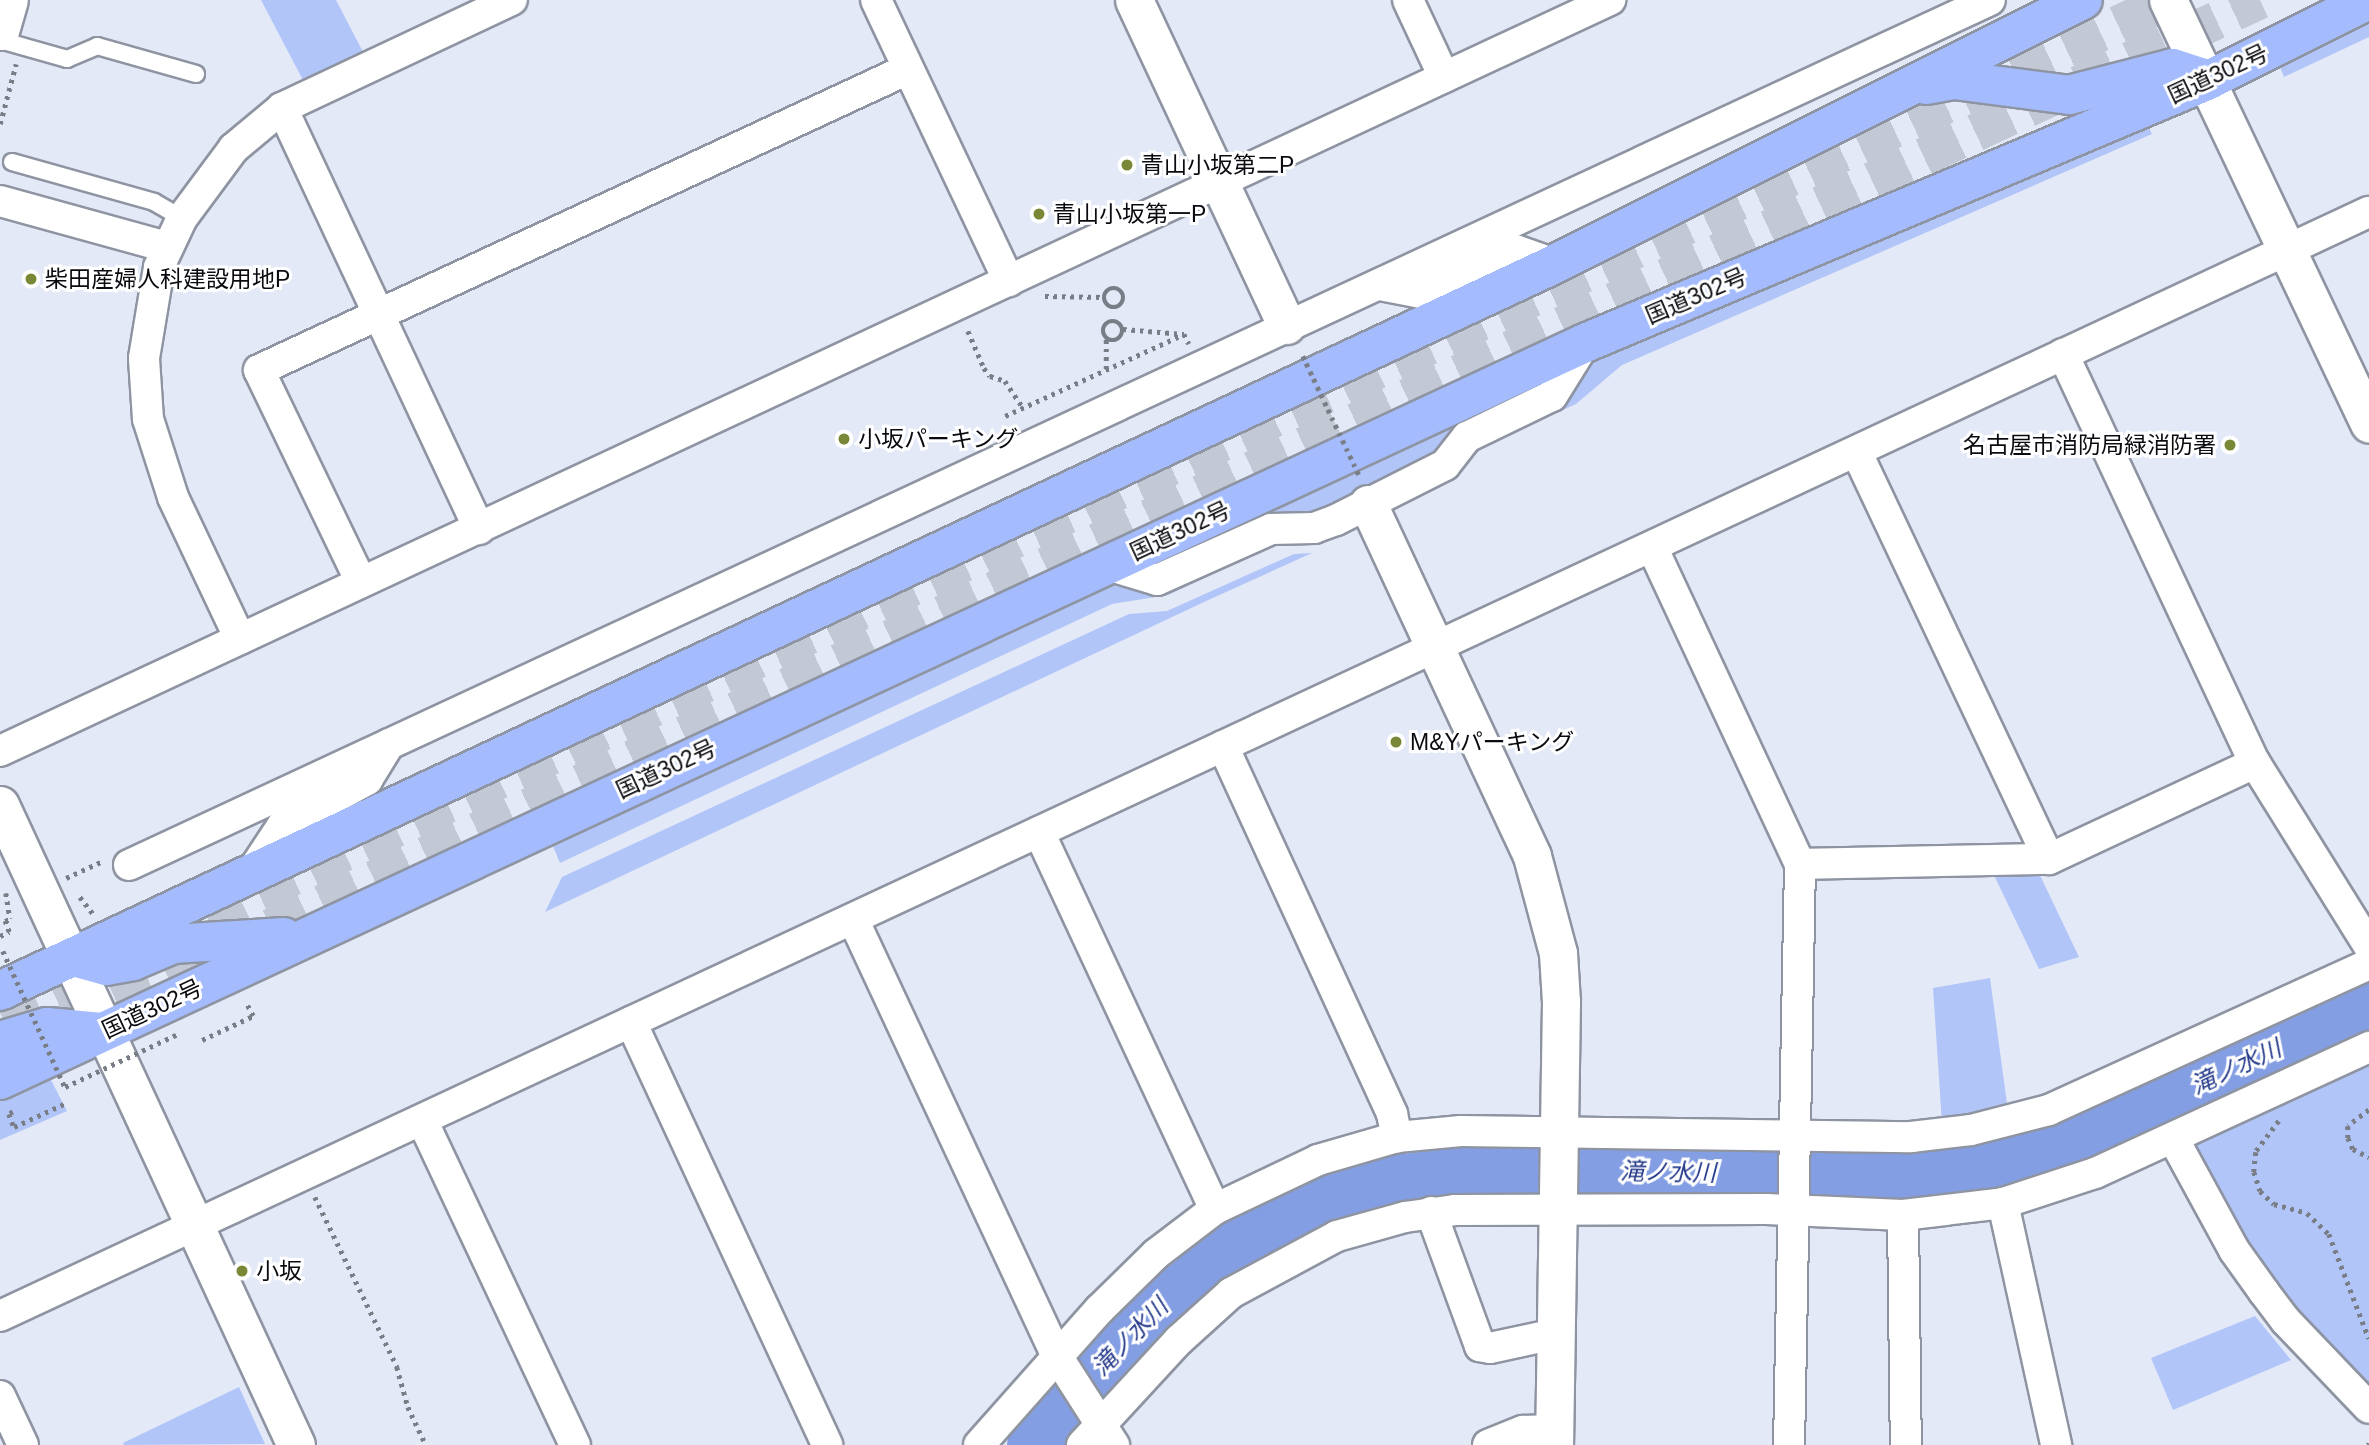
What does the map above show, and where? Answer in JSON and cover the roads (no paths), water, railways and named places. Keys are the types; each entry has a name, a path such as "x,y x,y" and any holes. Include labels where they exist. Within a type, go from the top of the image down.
{"highway":[{"path":"0,991 1555,264 2083,0"},
{"name":"国道302号","path":"10,1094 102,1032 328,926 1585,343 2209,80 2368,0"},
{"path":"1907,88 1954,80 2069,96 2173,68 2209,80"},
{"path":"71,957 106,966 133,961 173,944 267,941 328,926"},
{"path":"0,1041 47,1027 102,1032"}],"street":[{"path":"0,31 9,0"},
{"path":"240,639 173,497 148,419 144,358 152,294 167,247 182,218 234,148 282,108 512,0"},
{"path":"876,0 1009,281"},
{"path":"1134,0 1286,325"},
{"path":"1408,0 1444,76"},
{"path":"0,751 1610,0"},
{"path":"129,865 1990,0"},
{"path":"2168,0 2209,80 2369,424"},
{"path":"361,582 260,370 908,69"},
{"path":"282,108 479,529"},
{"path":"0,201 167,247"},
{"path":"0,1316 194,1229 631,1022 1857,453 2369,212"},
{"path":"1380,285 1421,293 1515,250 1555,264"},
{"path":"1107,565 1157,580 1271,529 1314,528 1364,490 1445,465 1467,437 1552,396 1585,343"},
{"path":"2063,354 2255,763 2369,946"},
{"path":"1857,453 2049,859"},
{"path":"1364,490 1532,856 1558,953 1560,990 1554,1437 1523,1431 1488,1445"},
{"path":"1653,548 1800,864 1789,1445"},
{"path":"250,873 282,826 367,780 389,744"},
{"path":"1223,746 1392,1114 1398,1138"},
{"path":"1800,864 2049,859 2255,763"},
{"path":"0,805 71,957 102,1032 296,1445"},
{"path":"1039,832 1215,1209"},
{"path":"853,919 1057,1356 1092,1419 1231,1293 1337,1236 1431,1212 1558,1169 1795,1174 1910,1137 1971,1130 2049,1110 2369,964"},
{"path":"631,1022 827,1445"},
{"path":"979,1445 1057,1356 1156,1254 1215,1209 1318,1160 1398,1138 1461,1131 1558,1169 1795,1174 1903,1215 2003,1203 2095,1173 2369,1047"},
{"path":"422,1121 575,1445"},
{"path":"2173,1139 2234,1250 2286,1321 2369,1408"},
{"path":"2003,1203 2056,1445"},
{"path":"1431,1212 1480,1346 1490,1348 1555,1334"},
{"path":"1903,1215 1906,1445"},
{"path":"0,1396 23,1445"}],"lane":[{"path":"0,40 67,59 97,46 196,74"},
{"path":"12,162 154,202 182,218"}],"waterway":[{"name":"滝ノ水川","path":"1031,1445 1155,1308 1247,1236 1326,1199 1382,1180 1486,1169 1905,1176 1990,1166 2084,1137 2369,1006"}],"tunnel":[{"path":"0,1013 2170,0"},
{"path":"64,1024 2260,0"}],"place":[{"name":"青山小坂第二P","path":"1127,165"},
{"name":"青山小坂第一P","path":"1039,214"},
{"name":"柴田産婦人科建設用地P","path":"31,279"},
{"name":"小坂パーキング","path":"844,439"},
{"name":"名古屋市消防局緑消防署","path":"2230,445"},
{"name":"M&Yパーキング","path":"1396,742"},
{"name":"小坂","path":"242,1271"}]}
